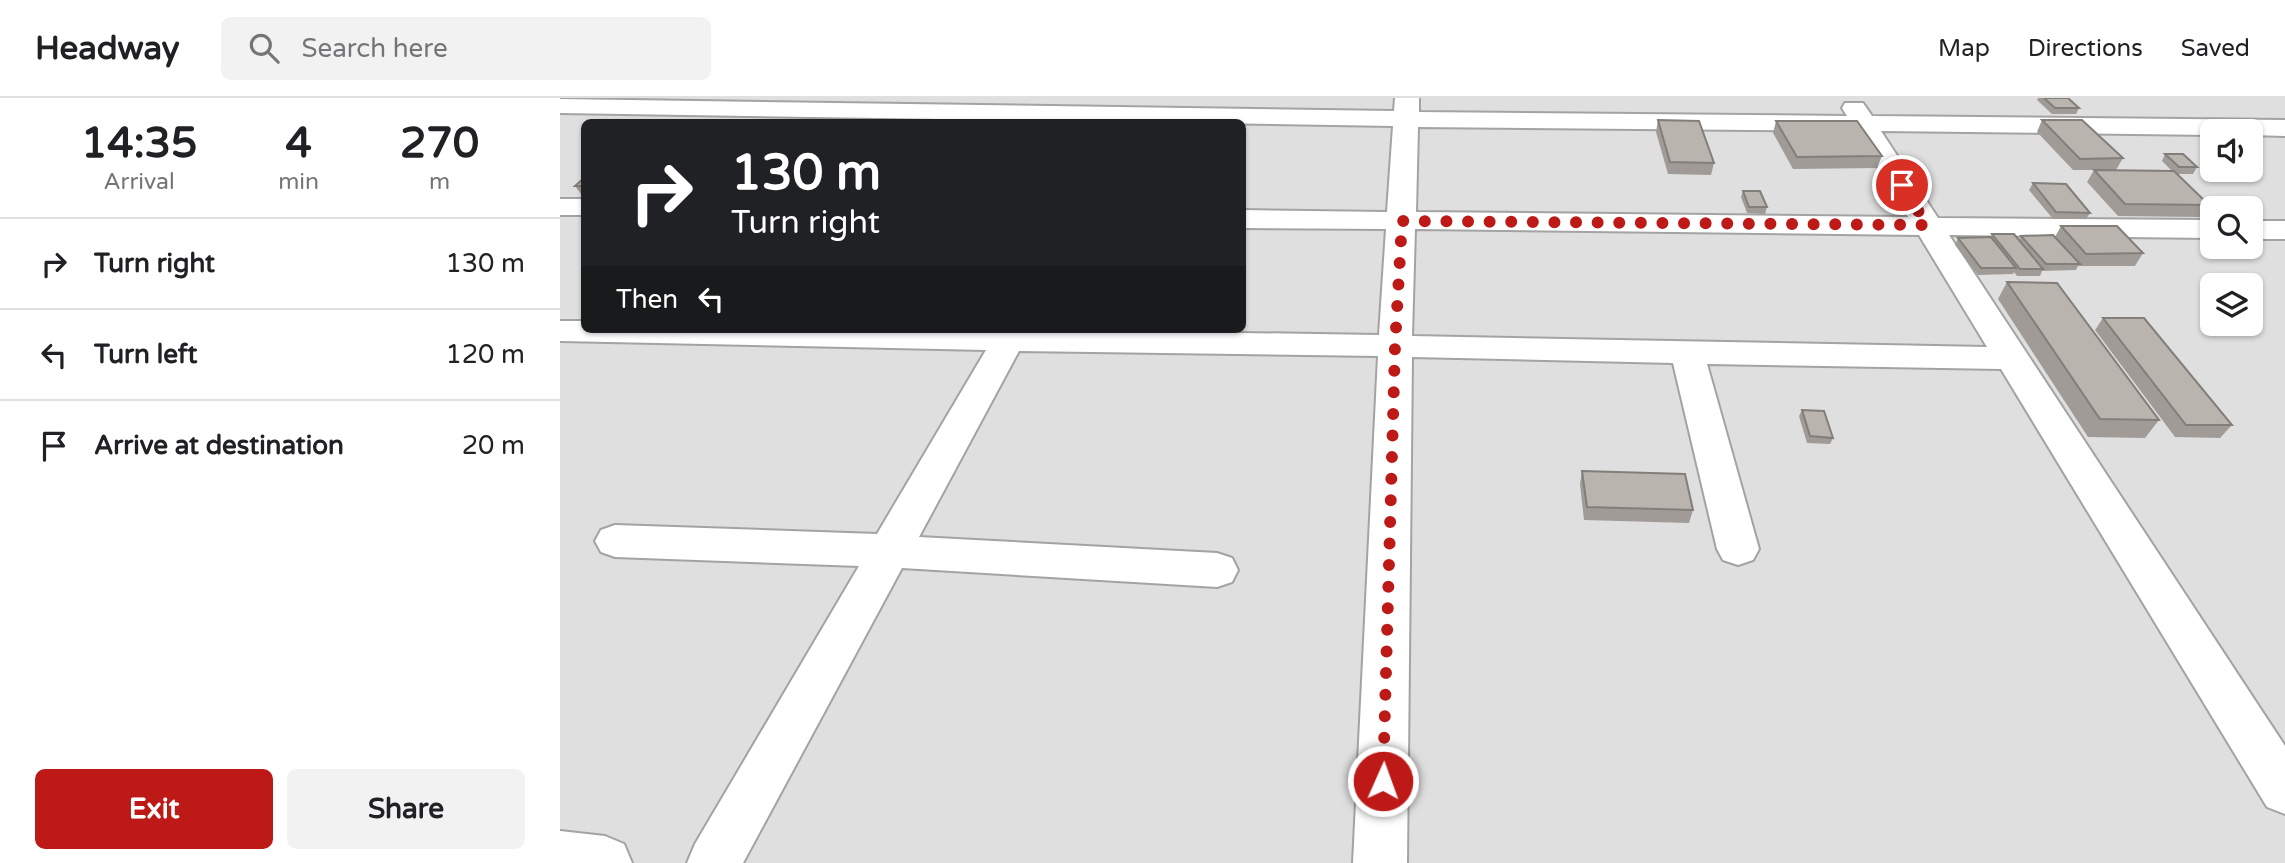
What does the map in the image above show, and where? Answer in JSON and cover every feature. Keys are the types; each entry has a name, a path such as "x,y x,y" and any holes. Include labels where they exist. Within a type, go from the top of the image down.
{"street":[{"path":"560,106 1856,112 2285,128"},
{"path":"1380,863 1395,346 1406,109"},
{"path":"1856,112 2285,790"},
{"path":"560,207 581,207"},
{"path":"1246,219 2200,229"},
{"path":"2263,230 2285,230"},
{"path":"1967,289 2008,289"},
{"path":"560,331 581,331"},
{"path":"660,333 2011,358"},
{"path":"714,863 1008,340"},
{"path":"1687,353 1738,549"},
{"path":"615,541 889,551 1217,570"},
{"path":"560,857 605,863"}],"shaded area":[{"path":"560,98 2285,98 2285,863 560,863"}],"building":[{"path":"2044,98 2068,98 2079,108 2055,108"},
{"path":"1658,120 1699,121 1714,163 1670,162"},
{"path":"2042,120 2082,120 2123,158 2080,159"},
{"path":"1776,121 1857,121 1882,156 1797,157"},
{"path":"2165,154 2183,154 2197,167 2179,167"},
{"path":"2094,170 2174,171 2200,196 2200,205 2125,204"},
{"path":"2033,183 2066,184 2090,213 2056,212"},
{"path":"1743,191 1760,191 1767,207 1749,207"},
{"path":"2061,226 2117,226 2143,253 2086,254"},
{"path":"1992,234 2014,234 2043,269 2020,269"},
{"path":"2053,235 2080,264 2046,264 2021,236"},
{"path":"1991,237 2016,268 1981,268 1958,238"},
{"path":"2007,282 2057,283 2159,420 2100,419"},
{"path":"2103,318 2144,318 2232,425 2186,425"},
{"path":"1802,410 1824,411 1833,438 1810,436"},
{"path":"1582,471 1685,474 1693,510 1587,507"}],"route":[{"path":"1383,781 1395,346 1402,221 1927,225 1902,185"}]}
